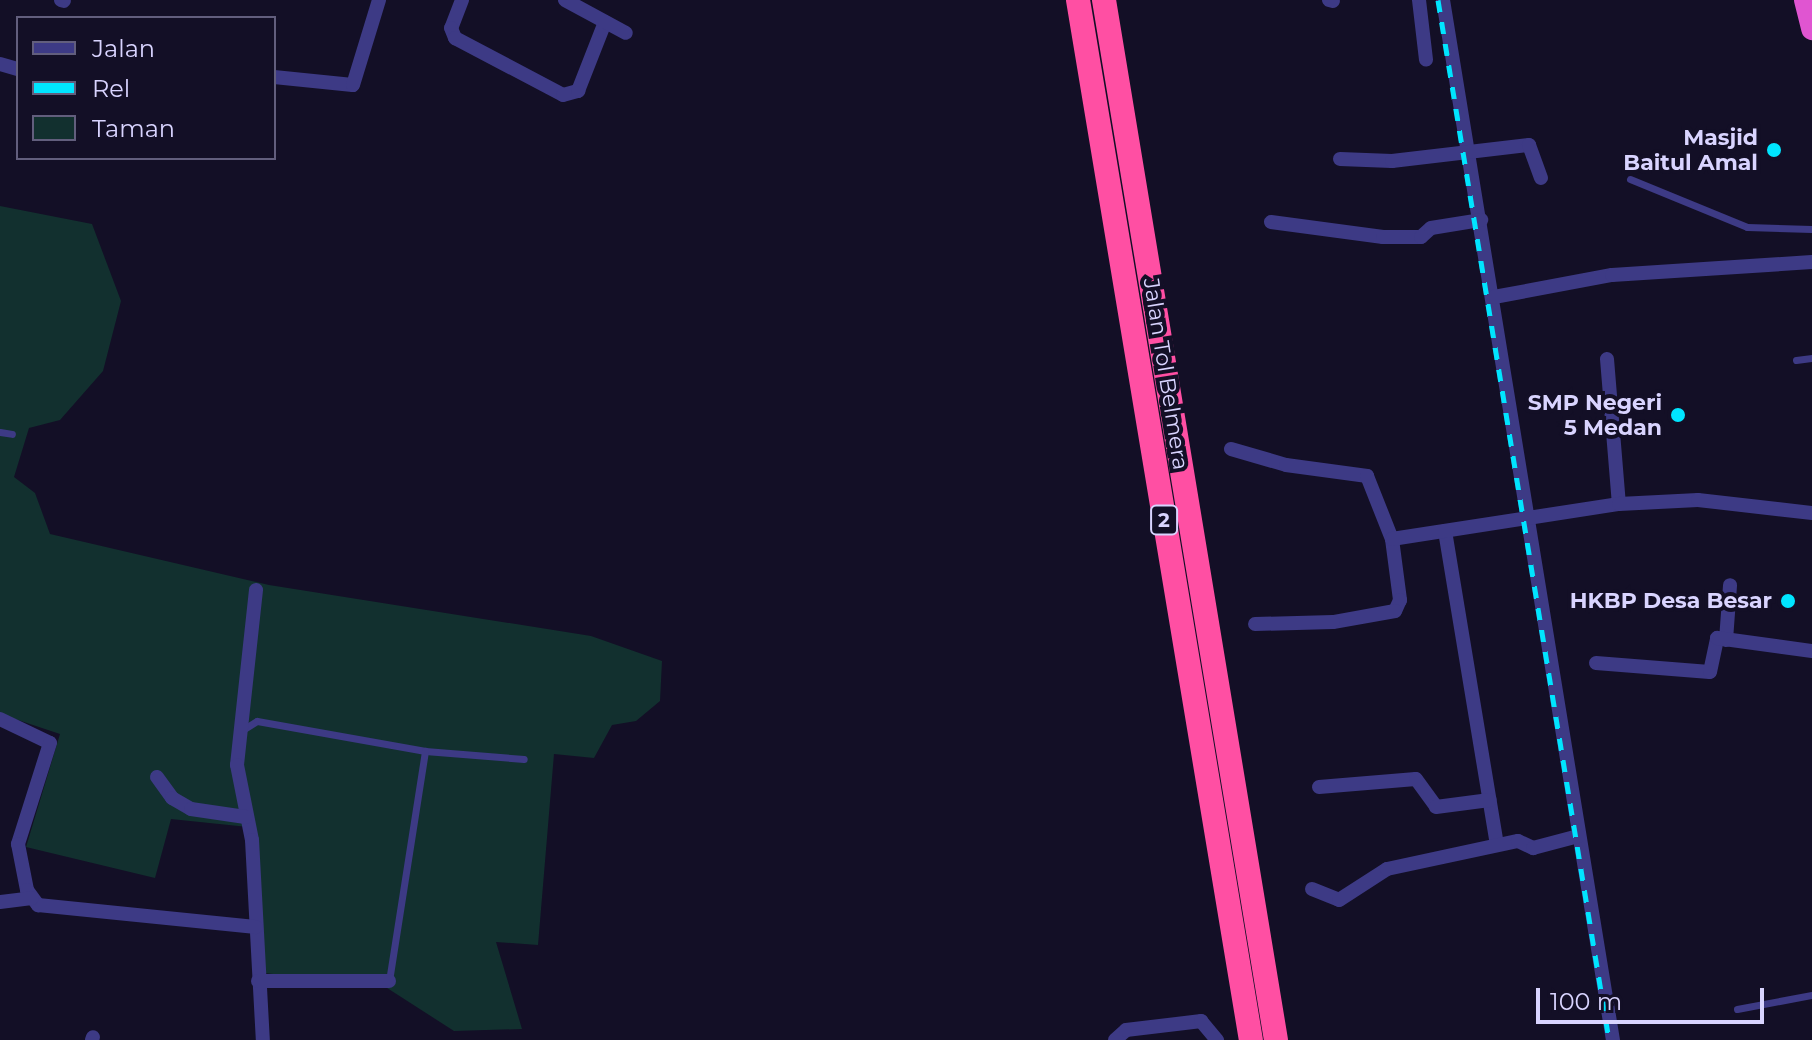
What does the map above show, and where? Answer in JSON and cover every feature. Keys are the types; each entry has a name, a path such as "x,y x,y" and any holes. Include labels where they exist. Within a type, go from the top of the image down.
{"highway":[{"name":"Jalan Tol Belmera","path":"1078,0 1251,1040"},
{"name":"Jalan Tol Belmera","path":"1104,0 1276,1040"},
{"path":"1805,0 1812,29"}],"street":[{"path":"276,77 353,85 379,0"},
{"path":"462,0 451,28 455,38 563,95 578,91 605,22"},
{"path":"565,0 626,33"},
{"path":"1419,0 1426,60"},
{"path":"1443,0 1494,297 1613,1040"},
{"path":"1340,159 1468,154 1529,145 1541,178"},
{"path":"1271,222 1383,237 1421,237 1431,228 1481,220"},
{"path":"1494,297 1612,275 1812,262"},
{"path":"1607,359 1619,504"},
{"path":"1231,449 1286,465 1367,476 1392,539 1400,600 1395,611 1330,623 1313,619 1255,624"},
{"path":"1392,539 1530,521 1619,504 1698,500 1812,513"},
{"path":"1445,531 1497,845"},
{"path":"1726,640 1730,585"},
{"path":"256,590 237,765 252,840 263,1040"},
{"path":"1596,663 1710,672 1717,638 1812,651"},
{"path":"0,719 50,743 18,844 32,898"},
{"path":"157,777 172,798 191,809 245,817"},
{"path":"1319,787 1416,779 1436,807 1490,800"},
{"path":"1312,889 1339,900 1376,873 1518,841 1533,848 1578,836"},
{"path":"0,902 32,898 54,908 256,927"},
{"path":"258,981 389,981"},
{"path":"1115,1040 1126,1030 1201,1021 1217,1040"}],"lane":[{"path":"1630,179 1747,227 1812,229"},
{"path":"1796,360 1812,358"},
{"path":"0,432 12,434"},
{"path":"241,734 257,721 425,751 524,759"},
{"path":"389,981 425,751"},
{"path":"1737,1009 1812,995"}],"green space":[{"path":"0,206 92,224 121,301 103,371 60,420 29,428 14,477 35,493 50,534 269,585 591,636 662,661 660,701 636,721 612,725 594,758 554,754 538,945 496,942 522,1029 454,1031 384,986 264,973 248,827 171,819 155,878 26,847 60,734 0,714"}],"railway":[{"path":"1438,0 1609,1040"}],"place":[{"name":"Masjid Baitul Amal","path":"1774,150"},
{"name":"SMP Negeri 5 Medan","path":"1678,415"},
{"name":"HKBP Desa Besar","path":"1788,601"}]}
